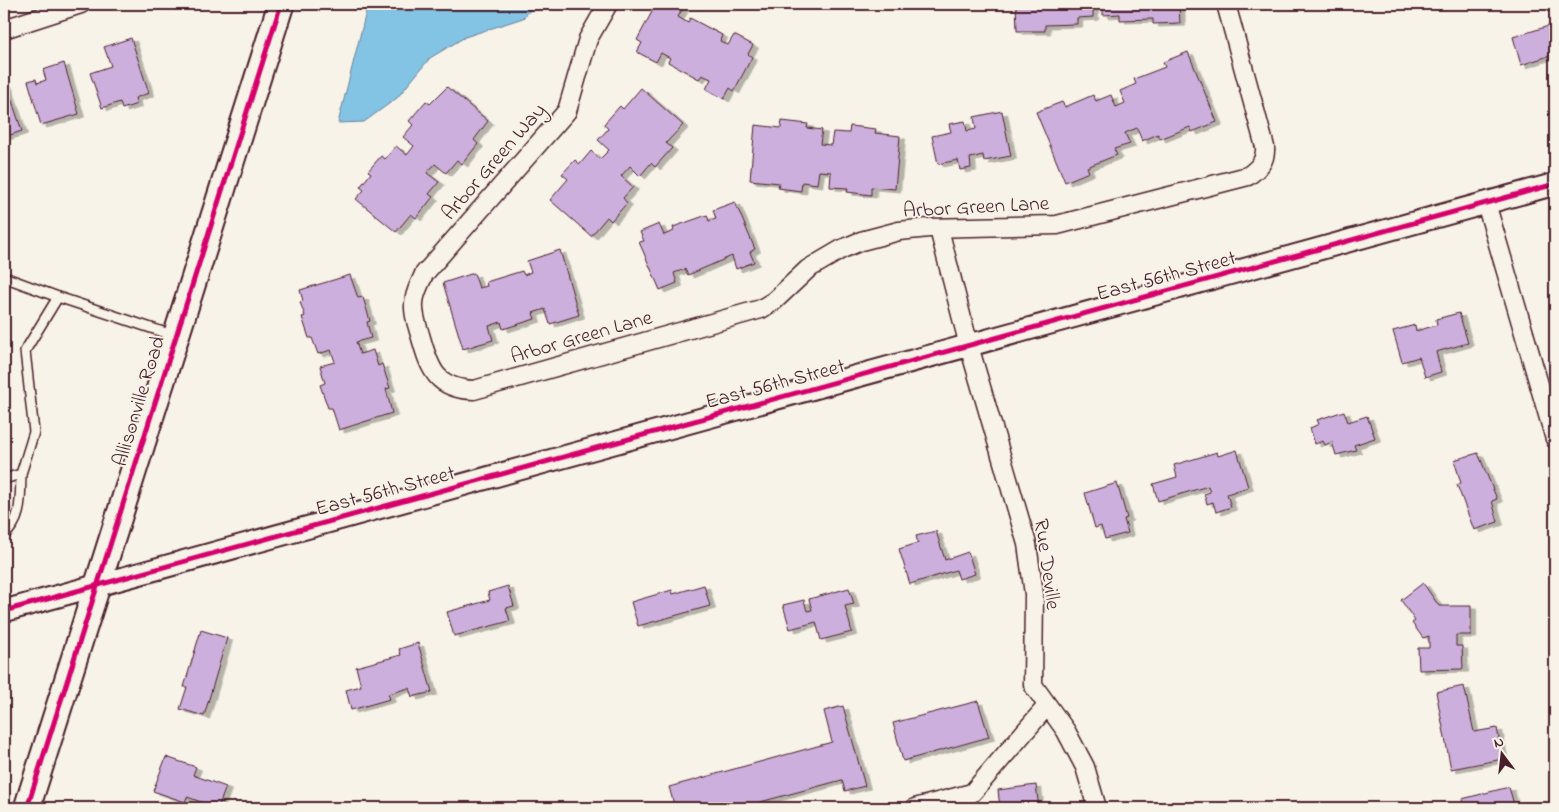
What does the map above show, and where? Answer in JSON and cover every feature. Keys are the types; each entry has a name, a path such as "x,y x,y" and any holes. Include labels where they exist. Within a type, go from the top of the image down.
{"main road":[{"name":"Allisonville Road","path":"27,808 95,587 281,4"}],"street":[{"path":"4,29 81,4"},
{"name":"Arbor Green Way","path":"422,342 414,303 424,274 567,111 588,40 608,4"},
{"name":"Arbor Green Lane","path":"422,342 429,367 444,383 458,389 474,390 761,309 774,301 808,269 842,249 861,241 899,231 1057,225 1248,176 1259,168 1263,160 1265,147 1226,4"},
{"name":"East 56th Street","path":"4,611 1555,184"},
{"path":"1486,203 1555,439"},
{"name":"Rue Deville","path":"939,229 970,346 1027,544 1034,594 1033,685 1046,707 1066,731 1085,767 1097,808"},
{"path":"916,808 972,793 1046,707"}],"lane":[{"path":"4,277 175,336"},
{"path":"4,535 13,527 18,514 21,474 34,432 26,351 58,297"},
{"path":"4,480 21,474"}],"water":[{"path":"368,4 536,4 523,18 465,37 430,58 397,98 364,122 338,123"}],"building":[{"path":"662,4 676,4 683,8 678,17 688,23 690,18 722,35 720,41 728,45 734,35 753,45 748,54 752,57 734,91 730,88 724,99 706,89 711,79 702,75 699,79 668,62 670,58 661,53 656,62 637,52 642,43 637,40 655,6 659,9"},
{"path":"1016,4 1093,4 1093,17 1077,18 1077,24 1045,25 1045,31 1017,31"},
{"path":"1103,4 1179,4 1180,23 1153,24 1153,19 1120,20 1120,14 1103,15"},
{"path":"1555,24 1555,54 1521,65 1513,37"},
{"path":"131,38 149,93 135,98 137,104 122,109 120,102 102,108 90,73 111,66 104,47"},
{"path":"1188,52 1217,122 1192,132 1190,127 1160,139 1158,134 1142,141 1137,128 1125,133 1130,144 1114,149 1117,155 1087,167 1089,172 1065,182 1036,112 1062,102 1065,107 1093,95 1096,101 1111,95 1116,107 1125,103 1120,91 1136,84 1134,79 1165,67 1163,62"},
{"path":"64,63 79,114 41,125 28,81 36,79 37,83 46,80 43,70"},
{"path":"6,83 22,131 4,137 4,84"},
{"path":"447,87 488,121 474,140 478,144 462,164 457,160 446,173 435,164 427,173 439,182 429,194 433,197 416,218 411,214 396,232 356,199 364,190 360,187 371,173 368,171 381,156 385,159 396,146 407,155 414,146 403,137 413,125 409,121 426,101 430,104"},
{"path":"641,88 683,125 666,143 672,148 655,167 651,163 640,176 630,166 621,176 633,187 623,198 627,203 611,221 607,217 591,236 550,200 568,179 562,174 575,160 580,164 591,151 600,159 609,150 598,140 608,129 604,124 620,106 623,109"},
{"path":"1002,111 1011,156 984,161 983,155 970,158 971,168 960,170 958,160 938,164 932,136 951,132 949,124 965,121 967,131 976,129 974,117"},
{"path":"782,121 808,124 807,128 822,130 820,144 831,145 833,132 849,133 850,126 876,129 875,133 900,136 895,189 871,187 871,195 847,192 848,188 830,187 831,172 819,171 817,184 802,182 801,191 778,188 779,183 750,180 755,125 781,128"},
{"path":"735,202 755,249 750,252 754,262 736,269 732,256 688,275 685,269 674,273 677,283 660,290 639,242 644,241 640,232 659,224 664,235 674,231 673,227 707,215 709,221 716,219 713,210"},
{"path":"560,250 579,315 550,324 545,309 533,313 535,319 503,329 501,322 489,326 493,340 463,349 443,283 474,273 479,288 487,286 486,282 522,271 524,275 531,272 527,261"},
{"path":"350,275 358,298 363,297 370,321 367,322 371,338 356,342 360,354 373,350 378,366 382,364 390,388 386,389 392,413 339,430 332,408 328,408 320,385 325,383 320,366 335,362 331,350 318,354 312,338 309,338 302,317 305,316 300,302 303,301 300,290"},
{"path":"1459,313 1468,343 1436,352 1441,372 1425,377 1419,357 1402,362 1393,331 1415,325 1416,331 1437,325 1436,319"},
{"path":"1344,411 1348,422 1367,416 1375,438 1354,445 1356,450 1336,455 1332,442 1325,445 1323,441 1315,444 1310,428 1319,424 1317,420"},
{"path":"1237,450 1248,487 1227,494 1231,507 1216,512 1213,502 1207,504 1204,494 1210,492 1208,486 1158,501 1153,484 1177,477 1174,465 1217,452 1218,456"},
{"path":"1478,453 1497,499 1492,501 1498,522 1474,530 1457,485 1461,483 1454,460"},
{"path":"1117,483 1127,518 1124,519 1128,533 1105,539 1101,526 1095,528 1085,493"},
{"path":"936,531 945,560 968,552 975,574 959,579 956,570 910,584 899,549 918,543 916,536"},
{"path":"1423,583 1439,606 1471,606 1471,635 1456,635 1456,646 1462,646 1463,669 1419,670 1418,648 1429,648 1429,636 1423,638 1412,623 1415,621 1401,600"},
{"path":"704,585 710,606 638,626 631,602 672,590 673,594"},
{"path":"508,586 514,606 506,608 510,621 454,636 447,612 490,600 488,592"},
{"path":"849,588 854,604 845,606 852,632 821,640 816,622 790,629 783,605 804,600 807,611 812,610 809,599"},
{"path":"201,630 227,638 204,716 180,709 187,687 184,687"},
{"path":"418,643 432,692 412,697 409,688 388,694 390,699 351,710 346,690 361,686 356,667 401,655 399,649"},
{"path":"1464,686 1474,732 1497,728 1503,759 1451,769 1436,692"},
{"path":"978,701 989,737 903,761 893,723"},
{"path":"843,706 865,786 845,791 842,780 738,808 675,808 669,787 832,742 824,711"},
{"path":"166,757 196,767 193,775 226,787 218,808 187,797 185,802 153,791"},
{"path":"1036,785 1039,808 1000,808 998,790"},
{"path":"1509,787 1515,808 1464,808 1462,799"}],"cycle path":[{"path":"27,808 281,4"},
{"path":"4,611 1555,184"}]}
